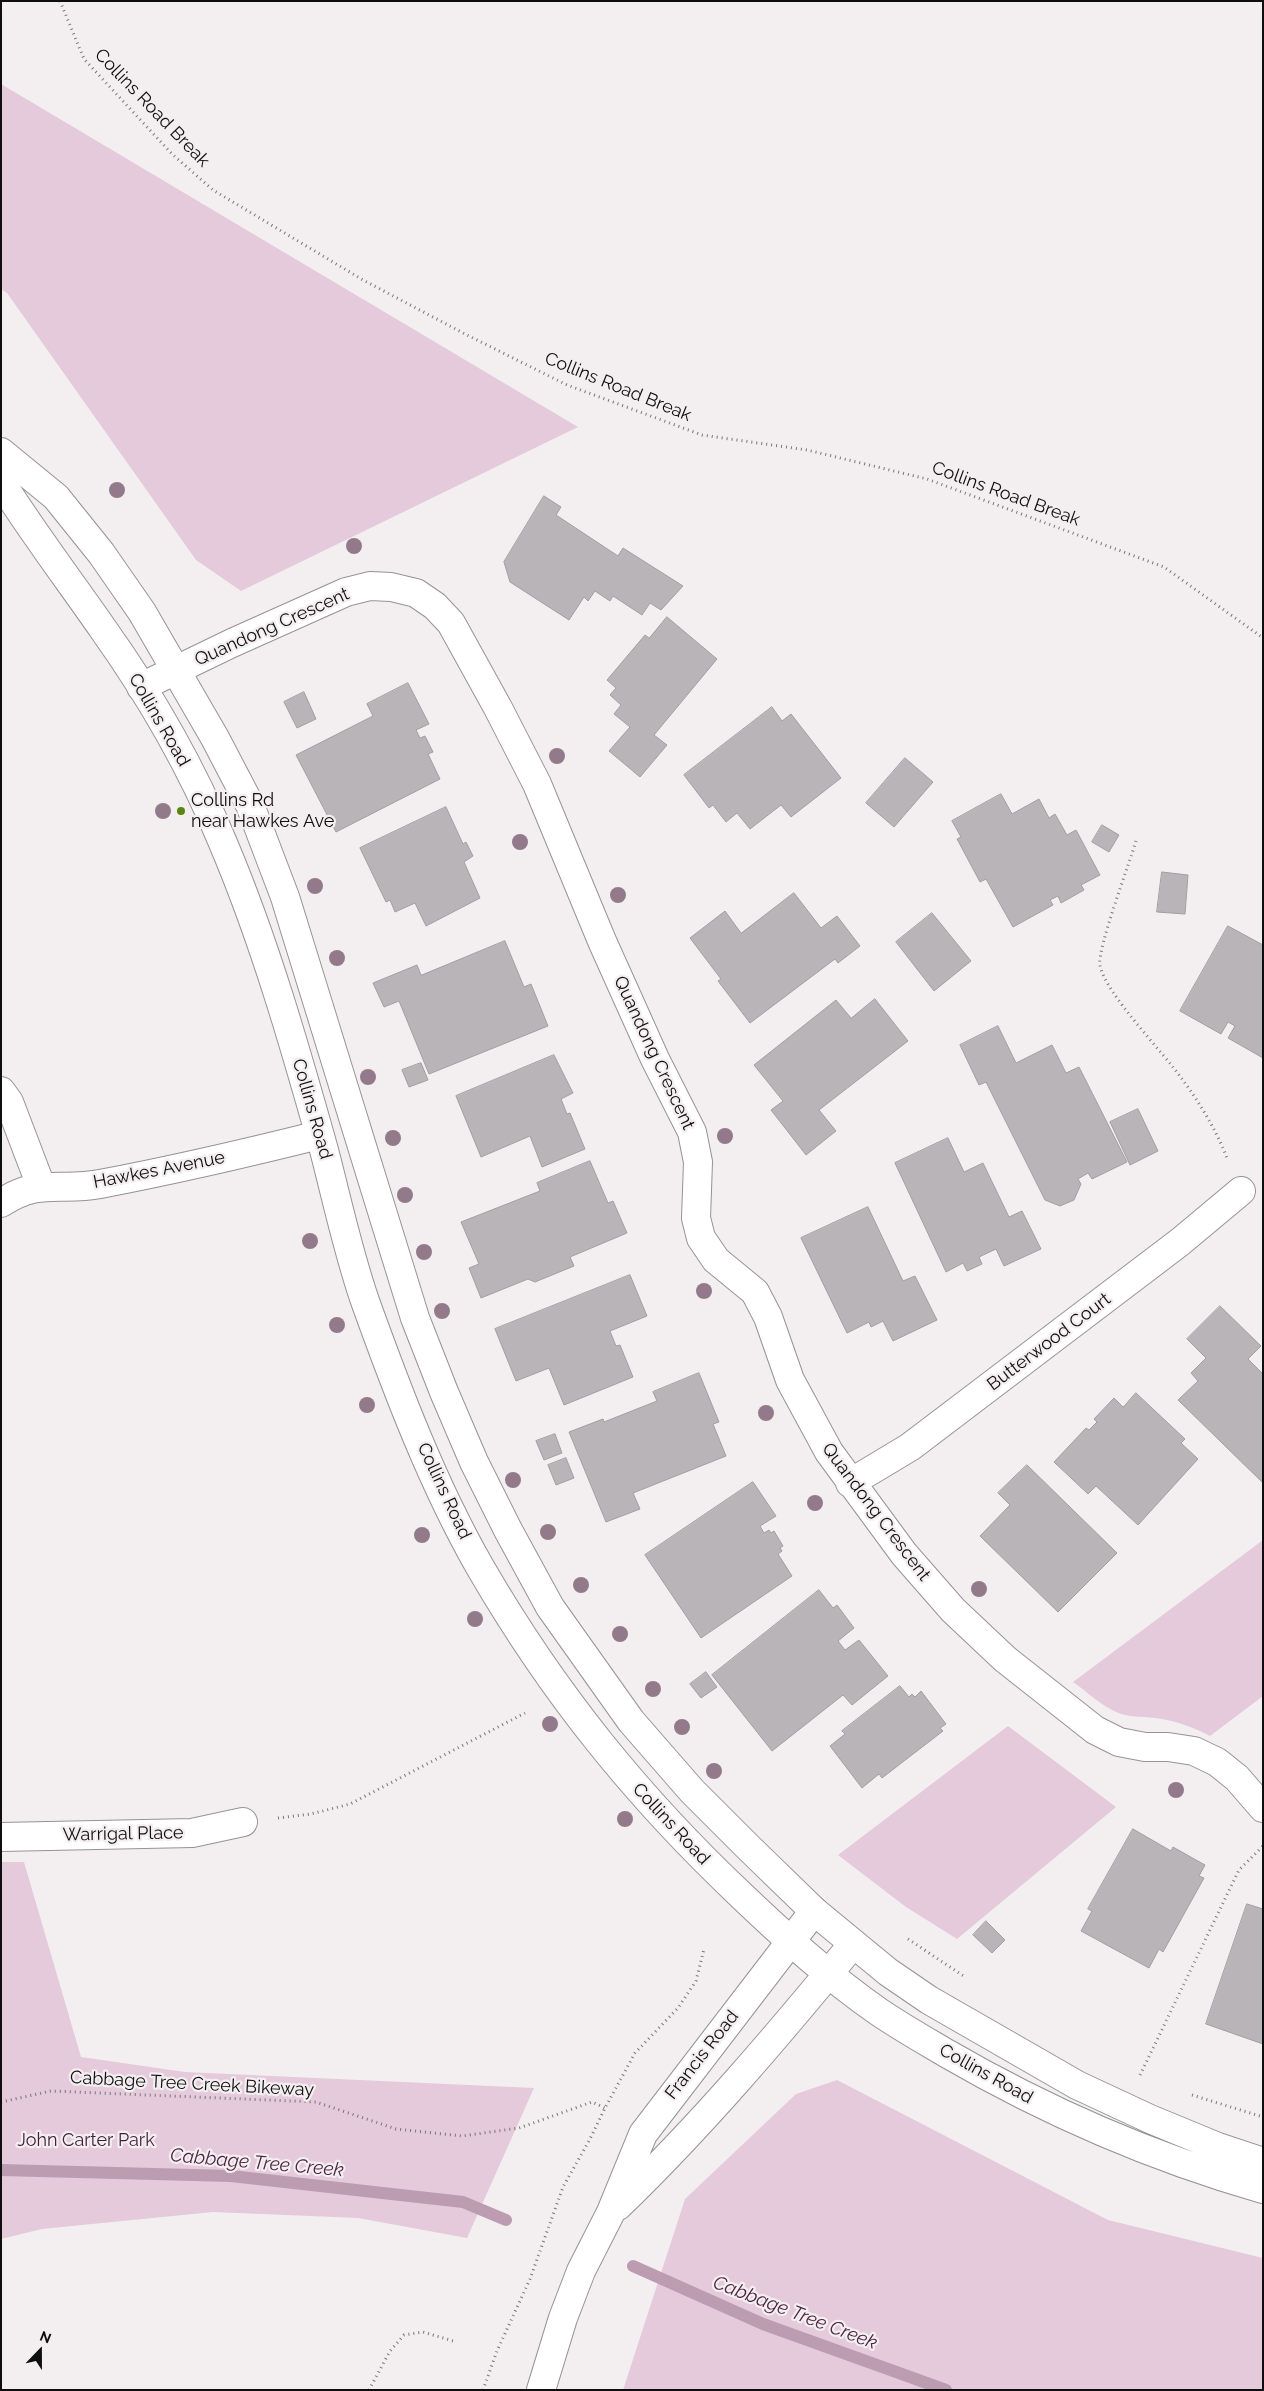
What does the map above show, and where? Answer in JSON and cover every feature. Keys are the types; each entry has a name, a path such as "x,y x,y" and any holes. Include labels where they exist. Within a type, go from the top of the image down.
{"main road":[{"name":"Collins Road","path":"1,452 56,497 101,552 142,612 215,738 250,805 285,897 415,1318 474,1462 550,1607 631,1721 692,1791 814,1911 852,1944 929,2000 1077,2085 1150,2120 1218,2147 1263,2162"},
{"name":"Collins Road","path":"1,482 28,524 105,631 141,687 184,760 223,840 275,986 364,1297 440,1489 478,1562 536,1657 620,1769 690,1847 790,1942 828,1974 900,2026 992,2080 1129,2144 1218,2176 1263,2189"},
{"name":"Quandong Crescent","path":"141,687 346,592 370,586 391,587 416,593 435,606 451,623 537,784 635,1014 692,1132 698,1162 696,1218 701,1238 716,1260 755,1292 768,1317 790,1380 829,1452 850,1483 904,1554 953,1610 1005,1659 1058,1703 1095,1730 1118,1742 1145,1747 1168,1747 1194,1751 1217,1762 1236,1778 1263,1808"},
{"path":"1,1091 9,1102 41,1186"},
{"name":"Hawkes Avenue","path":"1,1203 20,1192 41,1186 97,1185 319,1135"},
{"name":"Butterwood Court","path":"850,1483 910,1448 1172,1248 1241,1191"},
{"name":"Warrigal Place","path":"1,1837 192,1833 243,1822"},
{"name":"Francis Road","path":"541,2390 563,2318 581,2271 611,2212 643,2134 814,1911"},
{"name":"Francis Road","path":"611,2212 671,2155 778,2034 852,1944"}],"path":[{"name":"Collins Road Break","path":"60,1 84,59 172,154 213,190 355,276 456,330 566,385 702,435 807,450 927,479 1164,567 1263,638"},
{"path":"1136,841 1106,937 1100,965 1109,987 1182,1079 1208,1119 1221,1142 1241,1191"},
{"path":"243,1822 311,1814 350,1804 525,1713"},
{"path":"1139,2076 1239,1870 1263,1846"},
{"path":"900,1934 966,1978"},
{"path":"483,2390 501,2343 530,2279 563,2187 635,2053 678,2008 696,1980 704,1949"},
{"path":"1130,2071 1146,2079"},
{"name":"Cabbage Tree Creek Bikeway","path":"1,2102 52,2092 316,2102 396,2129 462,2136 520,2128 592,2102 604,2108"},
{"path":"1187,2094 1263,2117"},
{"path":"369,2390 390,2351 404,2335 423,2332 453,2342"}],"green space":[{"path":"1,84 578,427 241,591 196,560 7,293 1,289"},
{"path":"1263,1540 1263,1696 1210,1736 1169,1720 1129,1716 1119,1713 1103,1705 1073,1682"},
{"path":"1008,1726 1116,1807 957,1939 906,1907 838,1855"},
{"name":"John Carter Park","path":"1,1862 24,1862 81,2057 185,2072 534,2088 467,2238 358,2218 213,2212 42,2229 1,2239"},
{"path":"837,2080 1108,2220 1263,2258 1263,2390 623,2390 685,2199 796,2094"}],"building":[{"path":"544,496 561,507 556,515 618,556 623,548 683,586 661,610 650,603 642,615 613,596 610,601 595,591 588,601 584,597 569,620 510,582 504,562"},
{"path":"667,617 717,659 654,735 667,745 640,777 609,751 630,727 614,714 621,705 610,695 616,688 607,680 645,635 649,638"},
{"path":"408,683 429,724 416,730 420,738 425,736 433,752 428,754 440,779 336,832 296,755 373,716 367,704"},
{"path":"304,692 316,719 297,728 284,702"},
{"path":"772,707 782,721 791,714 841,778 791,817 781,805 750,829 737,813 726,822 713,805 709,808 684,775"},
{"path":"905,758 933,782 894,827 866,803"},
{"path":"1001,794 1012,814 1039,799 1049,818 1055,814 1067,835 1076,830 1100,875 1081,885 1084,890 1061,903 1058,896 1050,900 1053,905 1013,927 986,879 980,882 957,839 961,837 952,821"},
{"path":"446,807 463,844 466,842 473,856 464,862 480,898 426,926 415,903 395,912 390,900 386,902 360,848"},
{"path":"1102,825 1119,835 1109,852 1092,842"},
{"path":"1162,872 1188,875 1185,914 1157,912"},
{"path":"794,893 821,928 837,916 860,946 838,963 835,959 750,1023 718,981 721,979 690,938 725,911 741,933"},
{"path":"932,913 971,961 934,991 896,942"},
{"path":"1228,926 1263,945 1263,1058 1228,1038 1235,1026 1228,1022 1221,1034 1180,1011"},
{"path":"505,941 524,987 531,984 548,1026 429,1074 399,1001 384,1007 373,983 417,965 421,975"},
{"path":"875,999 908,1041 819,1110 836,1131 806,1155 771,1110 783,1101 754,1065 836,1000 851,1018"},
{"path":"998,1026 1016,1063 1052,1045 1066,1073 1079,1067 1127,1162 1092,1179 1088,1173 1078,1179 1081,1184 1074,1200 1060,1206 1045,1200 986,1082 979,1085 960,1045"},
{"path":"554,1055 573,1093 561,1099 567,1114 570,1113 585,1149 542,1167 530,1136 481,1157 456,1096"},
{"path":"421,1063 428,1080 409,1087 402,1070"},
{"path":"1138,1109 1158,1151 1130,1165 1110,1122"},
{"path":"948,1138 964,1172 983,1163 1009,1217 1022,1211 1041,1249 1004,1266 996,1249 979,1257 982,1264 967,1271 963,1263 946,1272 895,1163"},
{"path":"590,1161 608,1203 613,1201 627,1233 570,1257 574,1266 535,1282 528,1279 481,1298 469,1268 479,1264 461,1222 540,1191 537,1183"},
{"path":"868,1207 903,1281 915,1276 937,1320 893,1341 883,1321 871,1327 869,1322 847,1333 801,1238"},
{"path":"630,1275 647,1316 610,1331 616,1346 620,1345 633,1377 564,1405 549,1368 516,1381 495,1329"},
{"path":"1220,1306 1261,1346 1248,1359 1263,1374 1263,1483 1178,1400 1198,1381 1191,1373 1206,1358 1187,1339"},
{"path":"699,1373 719,1422 713,1424 726,1456 633,1493 640,1509 606,1522 569,1432 603,1419 604,1422 657,1401 653,1392"},
{"path":"1136,1393 1185,1439 1181,1443 1198,1459 1138,1525 1096,1486 1088,1494 1054,1462 1086,1428 1089,1430 1097,1422 1094,1419 1114,1398 1123,1407"},
{"path":"555,1434 562,1453 544,1460 536,1441"},
{"path":"566,1458 574,1478 556,1485 548,1465"},
{"path":"1027,1465 1117,1553 1058,1612 980,1536 1010,1505 998,1493"},
{"path":"753,1482 776,1516 760,1526 764,1533 769,1530 771,1533 774,1531 783,1546 780,1548 782,1551 778,1554 792,1576 701,1638 645,1555"},
{"path":"819,1590 833,1608 837,1605 854,1628 838,1641 845,1650 859,1640 888,1676 852,1705 843,1695 772,1751 712,1675"},
{"path":"706,1672 717,1687 701,1698 690,1684"},
{"path":"900,1686 909,1697 912,1694 915,1697 921,1691 946,1724 940,1728 943,1731 882,1778 879,1774 862,1788 830,1746 845,1734 842,1731"},
{"path":"1133,1829 1171,1851 1173,1847 1205,1865 1199,1876 1204,1878 1163,1952 1159,1949 1149,1968 1081,1931 1092,1911 1088,1909"},
{"path":"1247,1904 1263,1909 1263,2044 1206,2024"},
{"path":"986,1921 1005,1940 992,1953 973,1935"}],"waterway":[{"name":"Cabbage Tree Creek","path":"1,2170 231,2176 463,2202 506,2220"},
{"name":"Cabbage Tree Creek","path":"633,2266 763,2324 946,2390"}],"place":[{"name":"Collins Rd near Hawkes Ave","path":"181,811"}]}
